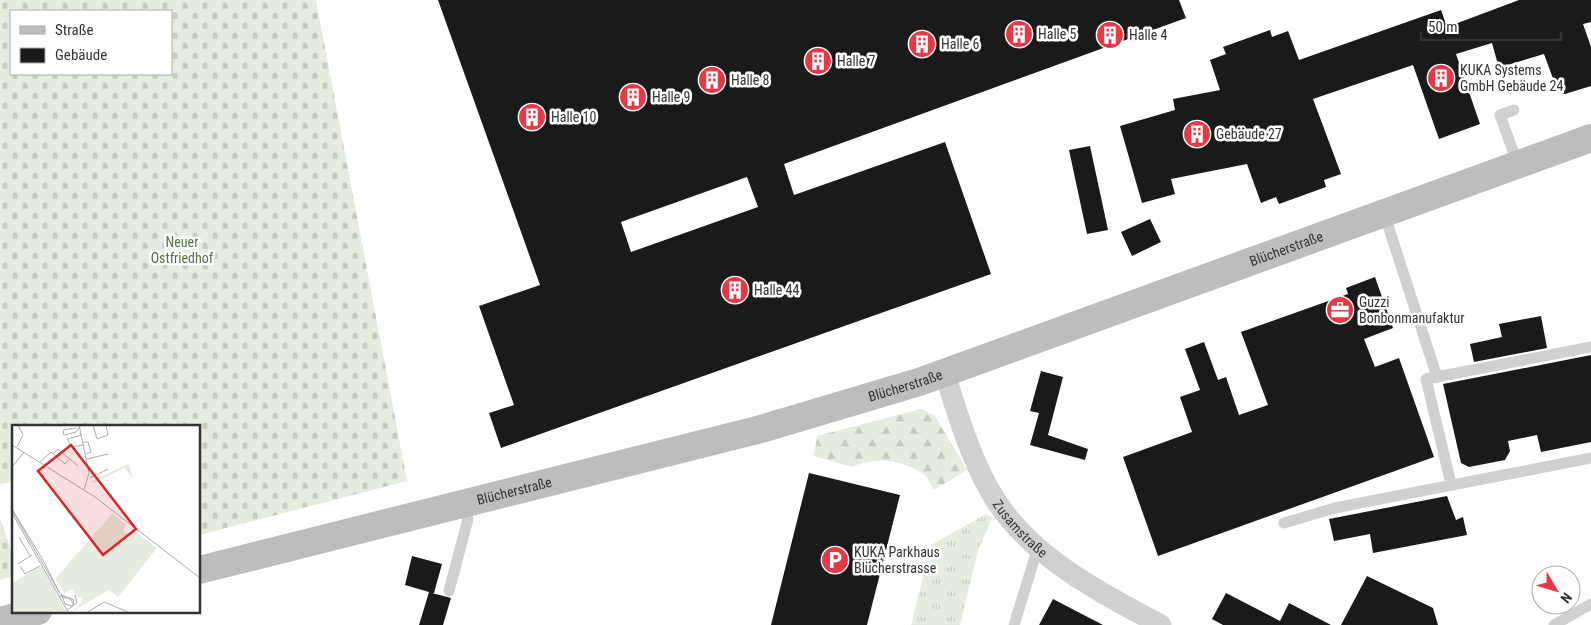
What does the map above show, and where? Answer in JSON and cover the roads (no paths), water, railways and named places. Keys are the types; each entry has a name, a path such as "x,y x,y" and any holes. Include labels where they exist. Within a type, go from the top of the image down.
{"main road":[{"name":"Blücherstraße","path":"200,570 761,430 945,374 1591,138"},
{"path":"0,621 34,612"}],"street":[{"name":"Zusamstraße","path":"945,374 954,403 989,490 1019,531 1099,592 1162,625"}],"lane":[{"path":"1514,110 1500,115 1518,165"},
{"path":"1384,213 1437,377"},
{"path":"1451,484 1426,379 1591,347"},
{"path":"1284,523 1336,508 1591,458"},
{"path":"449,591 468,519 465,504"},
{"path":"1014,625 1038,547"},
{"path":"1554,625 1591,604"}],"place":[{"name":"Halle 5","path":"1019,34"},
{"name":"Halle 4","path":"1110,35"},
{"name":"Halle 6","path":"922,44"},
{"name":"Halle 7","path":"818,61"},
{"name":"KUKA Systems GmbH Gebäude 24","path":"1441,78"},
{"name":"Halle 8","path":"712,80"},
{"name":"Halle 9","path":"633,97"},
{"name":"Halle 10","path":"532,117"},
{"name":"Gebäude 27","path":"1197,134"},
{"name":"Halle 44","path":"735,290"},
{"name":"Guzzi Bonbonmanufaktur","path":"1340,310"},
{"name":"KUKA Parkhaus Blücherstrasse","path":"835,560"}],"park label":[{"name":"Neuer Ostfriedhof","path":"182,250"}]}
